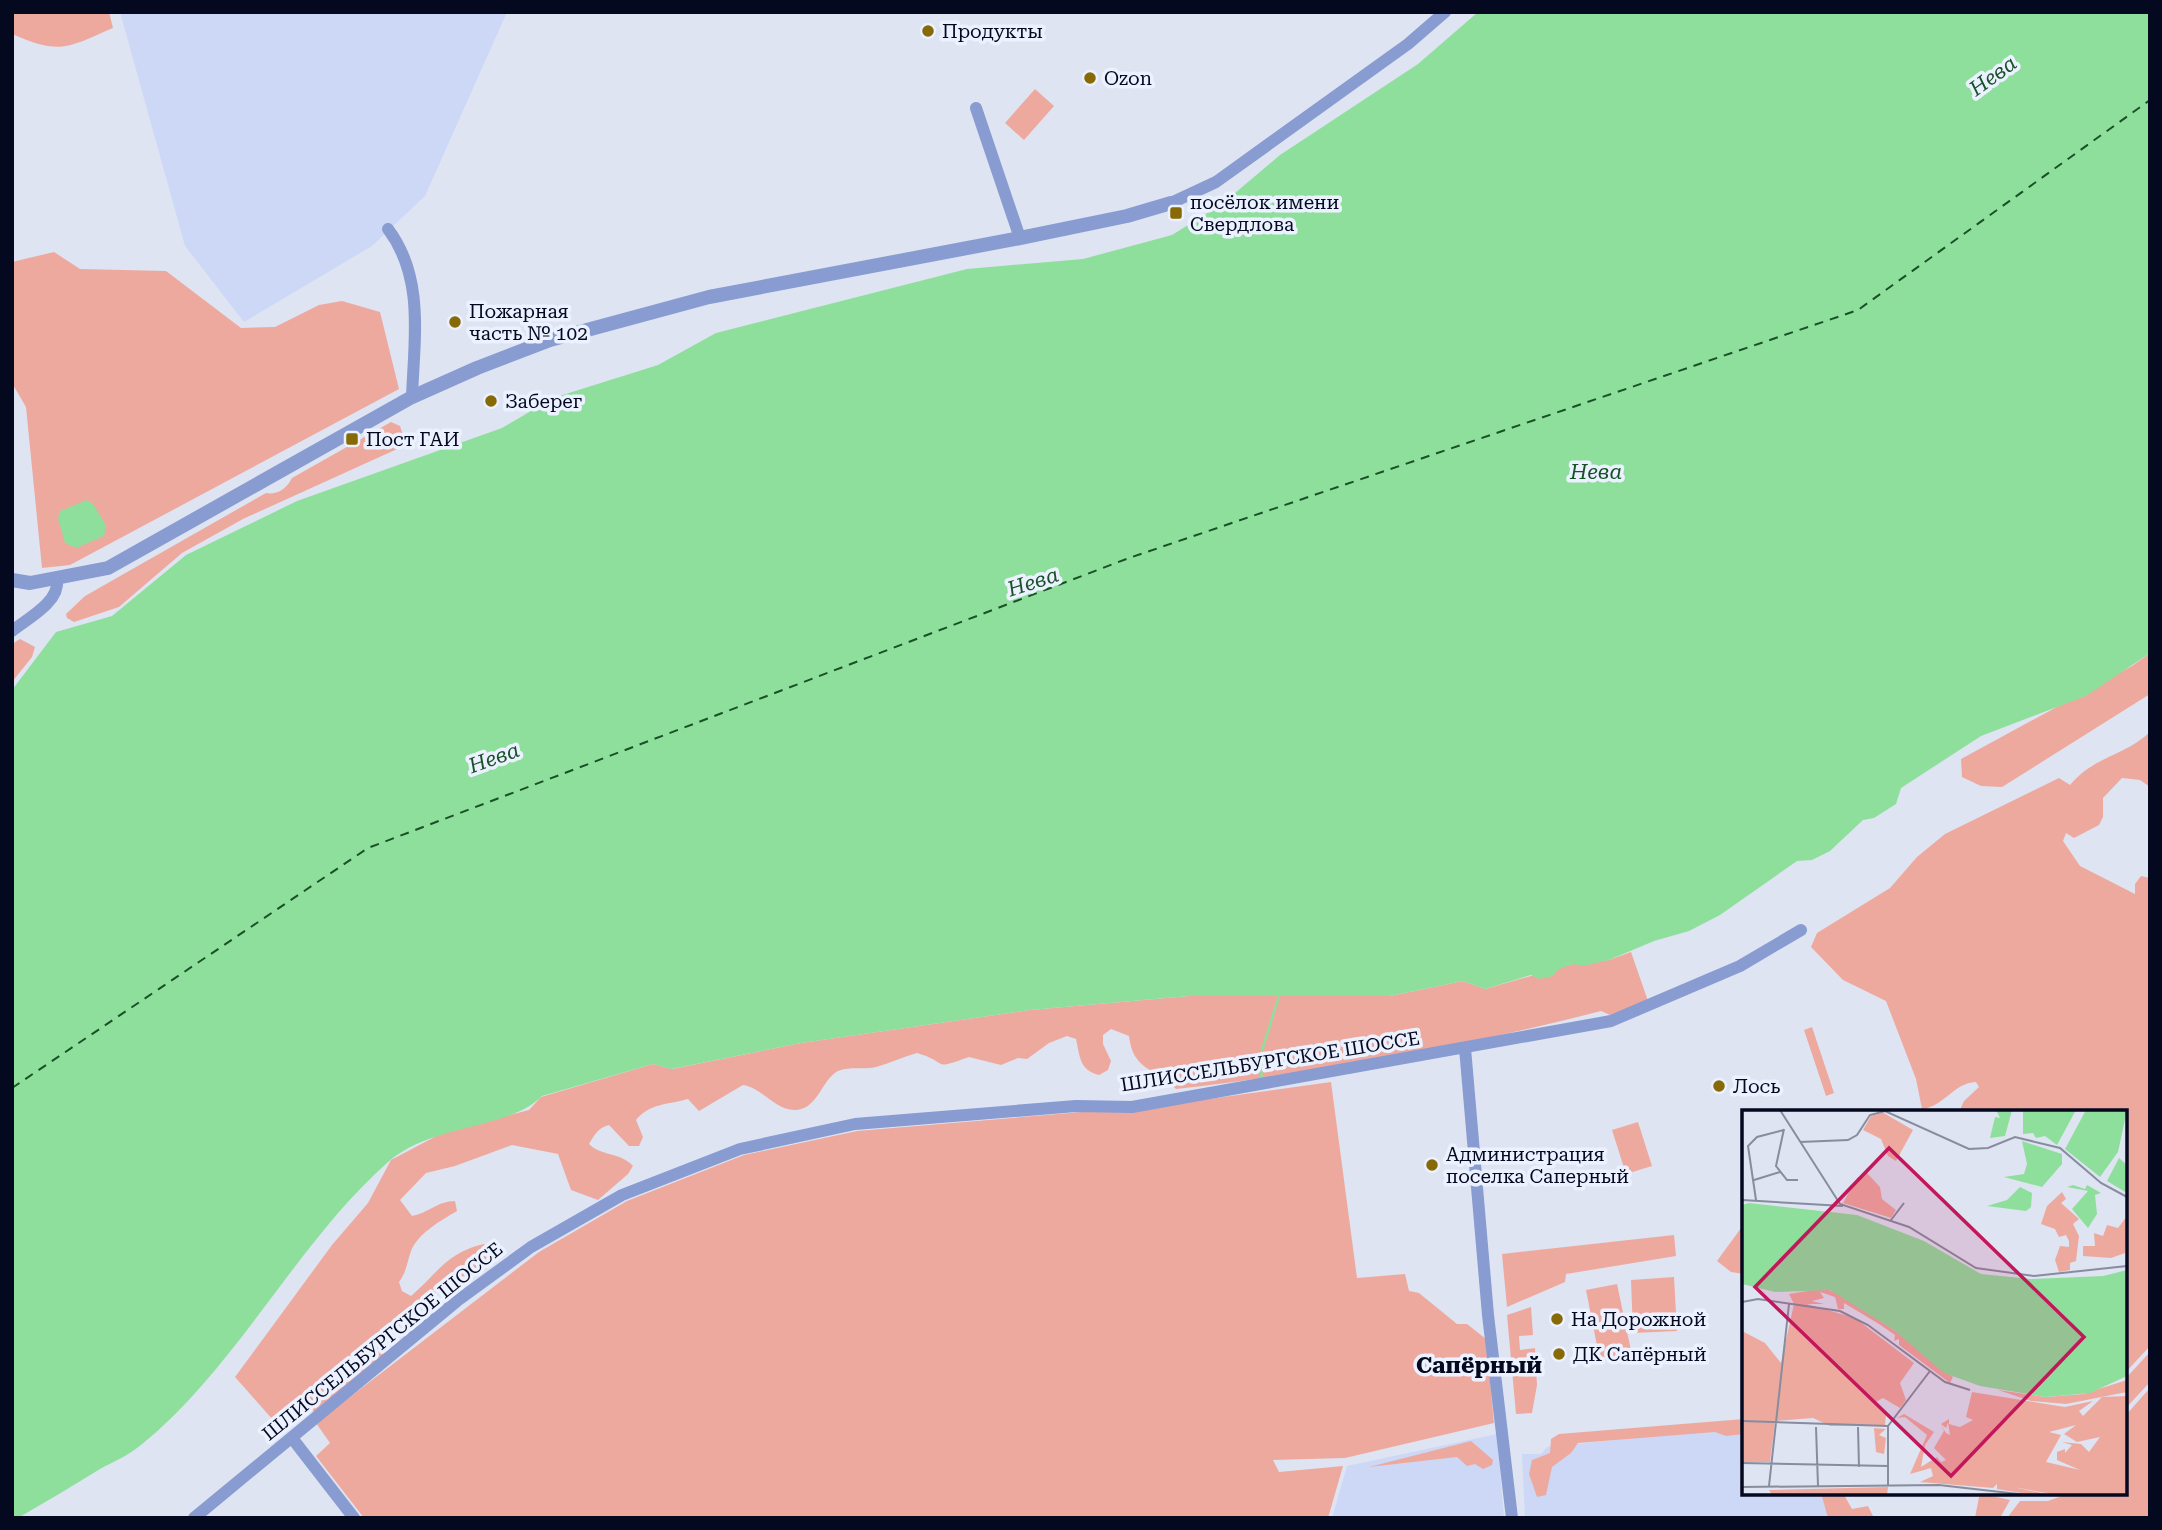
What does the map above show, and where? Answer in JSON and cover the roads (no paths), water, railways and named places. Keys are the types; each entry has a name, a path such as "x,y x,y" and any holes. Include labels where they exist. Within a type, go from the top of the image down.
{"street":[{"path":"12,580 30,583 57,580 108,568 138,554 412,397 550,340 709,297 1127,216 1171,202 1216,182 1408,44 1445,12"},
{"path":"976,108 1020,238"},
{"path":"388,229 399,244 411,278 414,302 412,397"},
{"path":"12,631 52,599 58,588 57,580"},
{"name":"ШЛИССЕЛЬБУРГСКОЕ ШОССЕ","path":"194,1518 457,1301 531,1247 622,1195 740,1149 855,1124 1076,1106 1132,1107 1623,1017 1740,966 1801,930"},
{"path":"1465,1048 1488,1315 1512,1518"},
{"path":"292,1438 354,1518"}],"water":[{"name":"Нева","path":"1478,12 2150,12 2150,653 2086,696 1981,736 1901,788 1896,804 1874,818 1863,820 1830,851 1812,860 1797,861 1720,915 1689,931 1654,941 1609,960 1583,966 1573,964 1559,969 1553,976 1539,979 1531,975 1485,989 1463,981 1390,996 1189,996 1030,1010 801,1043 671,1069 653,1064 542,1096 528,1107 510,1115 426,1140 406,1149 388,1162 354,1195 237,1343 176,1414 131,1452 18,1518 12,1518 12,690 56,632 112,616 186,555 297,501 502,428 553,398 658,365 716,333 967,269 1083,259 1172,235 1222,204 1280,155 1418,64"},
{"path":"87,500 93,504 106,525 104,536 76,548 65,543 58,518 60,511"}],"waterway":[{"path":"1261,1081 1263,1047 1279,996"}],"place":[{"name":"Продукты","path":"928,31"},
{"name":"Ozon","path":"1090,78"},
{"name":"посёлок имени Свердлова","path":"1176,213"},
{"name":"Пожарная часть № 102","path":"455,322"},
{"name":"Заберег","path":"491,401"},
{"name":"Пост ГАИ","path":"352,439"},
{"name":"Лось","path":"1719,1086"},
{"name":"Администрация поселка Саперный","path":"1432,1165"},
{"name":"На Дорожной","path":"1557,1319"},
{"name":"ДК Сапёрный","path":"1559,1354"}],"district":[{"name":"Сапёрный","path":"1479,1365"}]}
